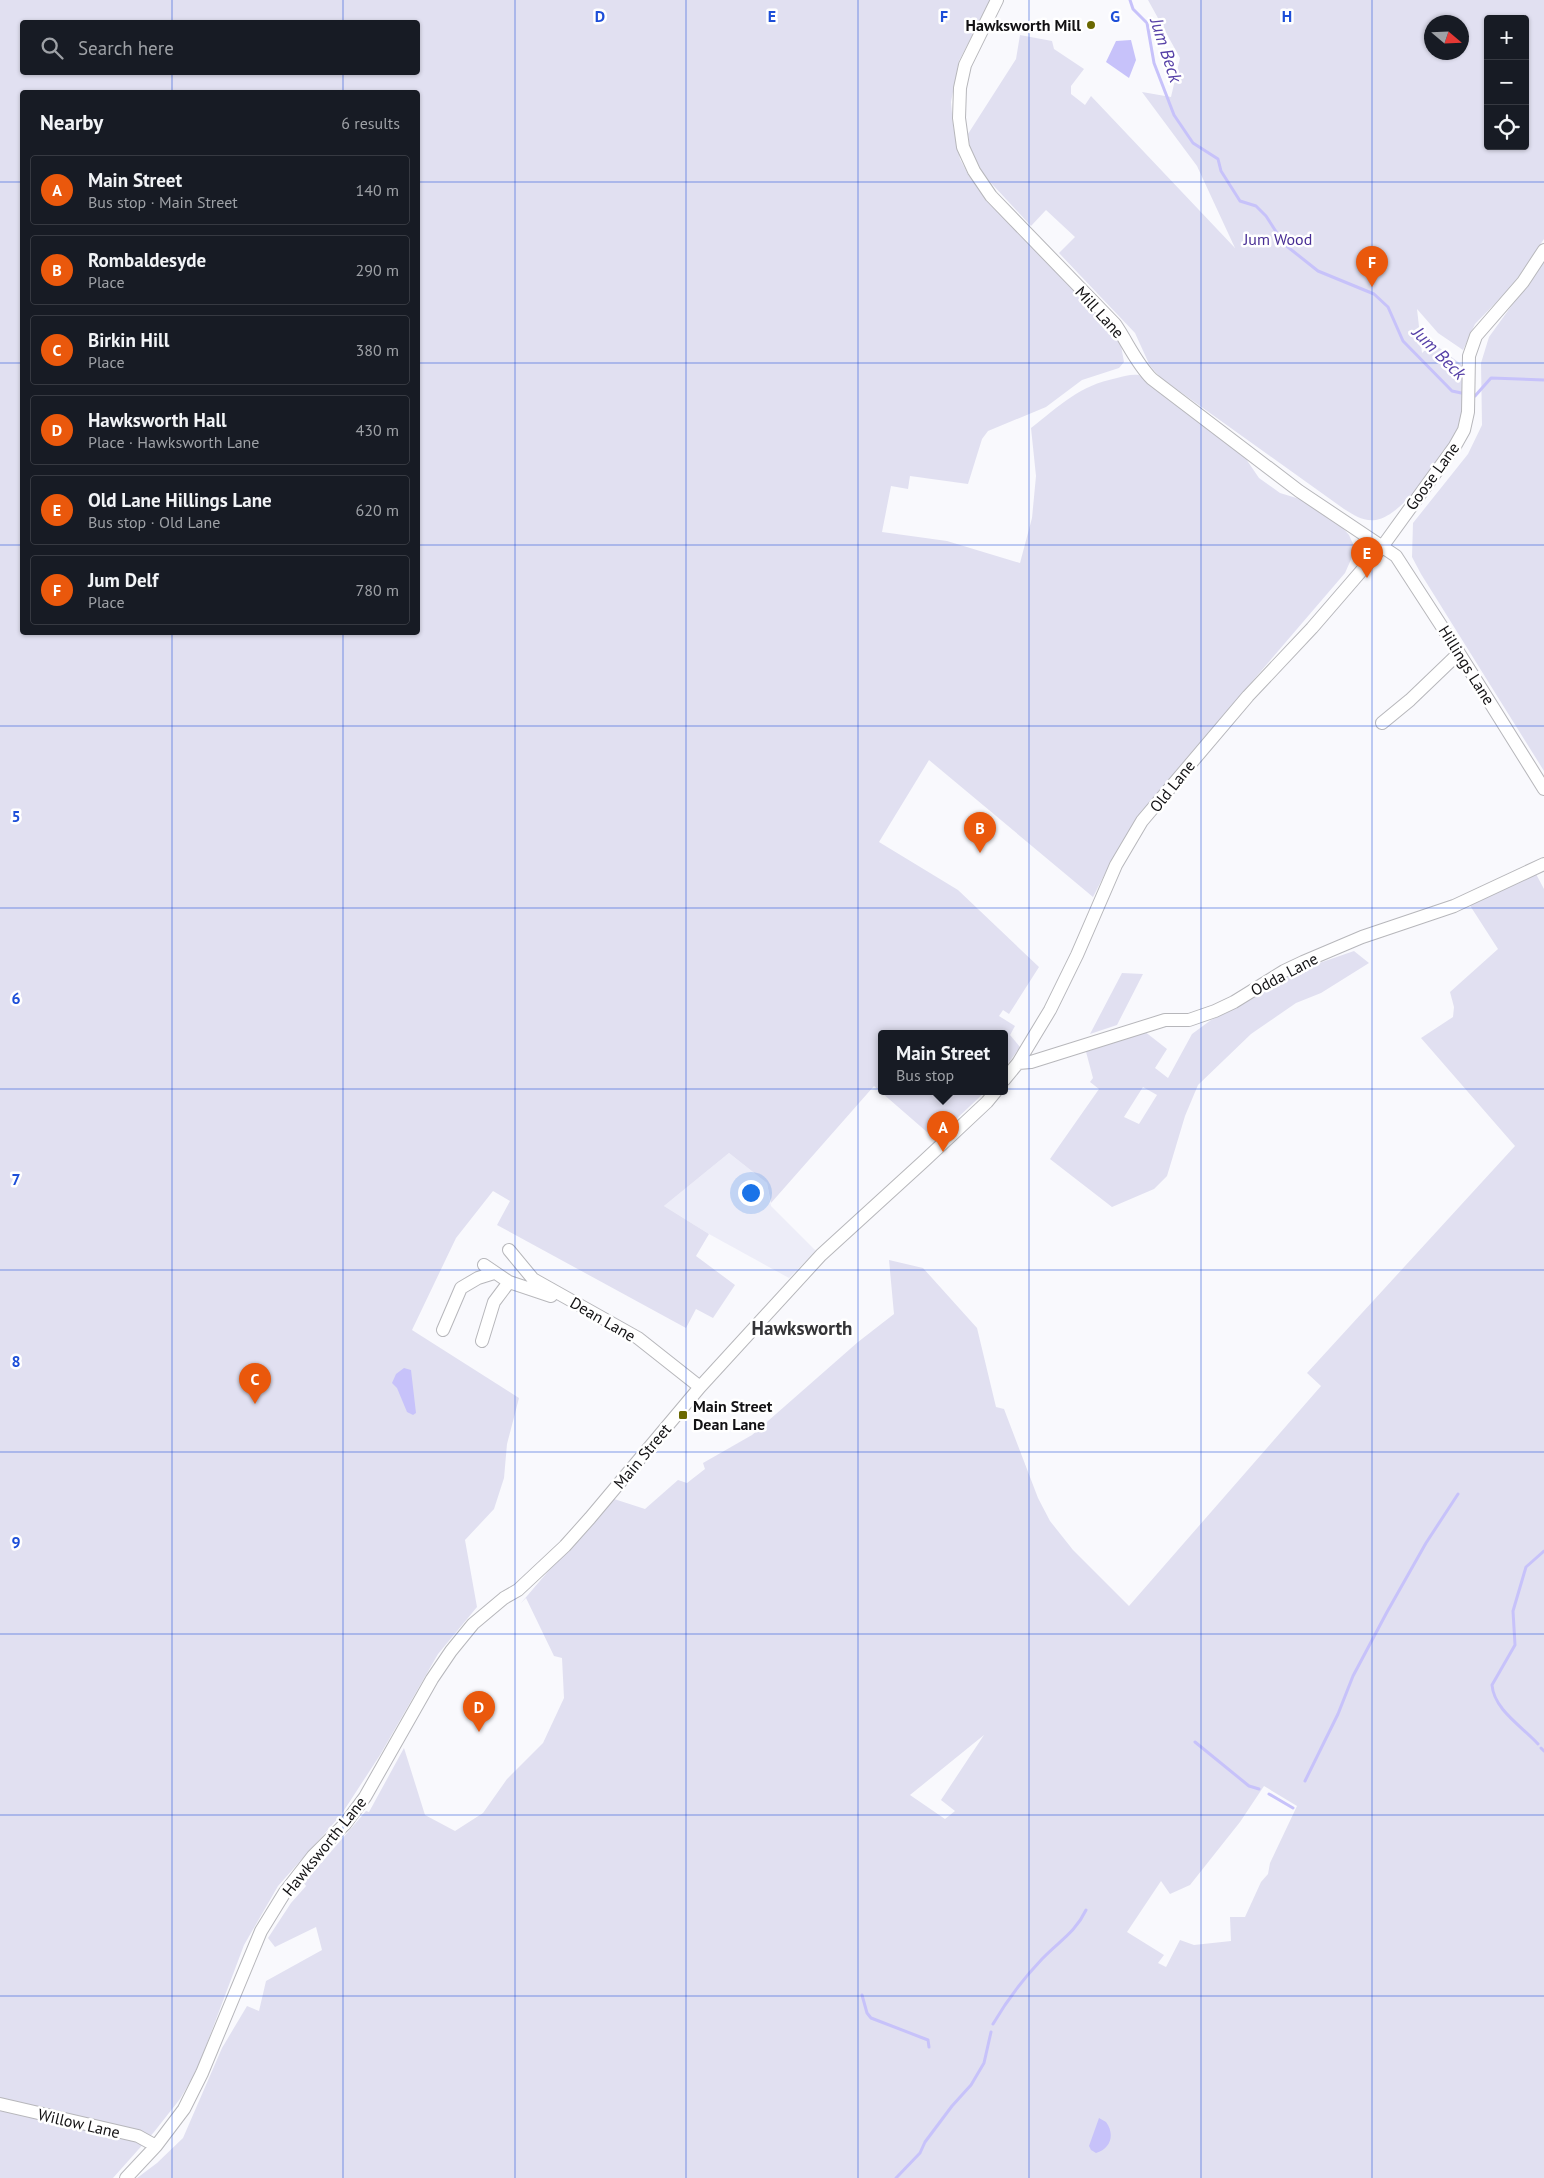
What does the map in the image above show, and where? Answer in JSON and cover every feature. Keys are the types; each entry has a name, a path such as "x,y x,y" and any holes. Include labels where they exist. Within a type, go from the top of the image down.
{"street":[{"name":"Mill Lane","path":"997,0 965,66 960,88 959,118 963,147 974,171 983,184 992,196 1115,324 1127,341 1140,367 1152,379 1299,491 1382,547"},
{"name":"Goose Lane","path":"1382,547 1455,446 1464,430 1468,400 1469,356 1476,336 1523,282 1544,250"},
{"name":"Hillings Lane","path":"1382,547 1396,556 1405,569 1544,789"},
{"name":"Old Lane","path":"1018,1063 1050,1010 1077,955 1116,865 1142,821 1248,696 1312,628 1382,547"},
{"path":"1382,723 1410,700 1459,652"},
{"name":"Odda Lane","path":"1018,1063 1031,1062 1165,1020 1189,1020 1215,1011 1303,962 1362,937 1454,906 1544,864"},
{"path":"1008,1075 1018,1063"},
{"name":"Main Street","path":"565,1546 770,1308 821,1255 993,1095"},
{"name":"Dean Lane","path":"509,1250 533,1279 638,1338 700,1387"},
{"path":"443,1330 461,1288 489,1269 509,1282 549,1295 619,1338 638,1338"},
{"path":"482,1341 494,1302 509,1282"},
{"name":"Hawksworth Lane","path":"126,2178 156,2146 184,2109 198,2081 261,1931 285,1892 313,1856 345,1824 365,1798 432,1679 451,1651 473,1624 504,1598 518,1590 565,1546"},
{"name":"Willow Lane","path":"0,2104 138,2136 156,2146"}],"shaded area":[{"path":"1131,40 1136,60 1129,78 1106,62 1116,41"},
{"path":"729,1153 767,1183 771,1206 816,1251 789,1278 709,1234 664,1206"},
{"path":"404,1368 411,1370 416,1413 413,1415 407,1412 397,1388 392,1383 396,1374"},
{"path":"1099,2118 1106,2122 1111,2136 1108,2145 1096,2153 1089,2146"}],"green space":[{"path":"0,0 990,0 959,61 951,102 953,125 960,159 969,176 993,205 1112,328 1120,340 1124,362 1119,368 1082,380 1046,407 988,431 982,439 968,484 910,476 908,489 891,486 882,532 947,541 1020,563 1032,518 1036,476 1031,428 1071,397 1091,386 1125,376 1139,375 1244,456 1259,478 1280,493 1303,500 1341,526 1349,535 1354,546 1353,555 1345,573 1146,808 1115,854 1093,897 929,760 879,842 958,890 1039,967 1009,1014 1003,1010 999,1016 1015,1026 1010,1035 1020,1047 1008,1064 1008,1030 878,1030 878,1089 874,1086 771,1203 767,1183 729,1153 664,1206 709,1234 696,1256 735,1285 713,1318 696,1309 686,1328 497,1225 510,1201 493,1191 456,1238 412,1330 519,1398 507,1444 504,1478 494,1509 465,1540 477,1607 438,1654 380,1755 341,1815 278,1886 244,1945 197,2070 180,2099 154,2132 113,2178 0,2178"},
{"name":"Jum Wood","path":"1148,0 1544,0 1544,239 1513,285 1475,324 1463,350 1438,333 1417,309 1422,353 1433,343 1462,365 1465,397 1464,414 1459,432 1423,480 1396,510 1386,516 1376,520 1367,520 1359,518 1344,509 1161,378 1150,366 1135,333 1059,253 1075,237 1046,210 1031,226 979,170 970,149 968,134 1016,59 1020,35 1052,41 1054,49 1084,69 1071,86 1071,94 1085,105 1091,96 1235,248 1197,166 1142,92 1171,97 1180,58"},
{"path":"1544,261 1544,771 1412,557 1413,523 1468,454 1482,425 1481,363 1489,337"},
{"path":"1536,874 1544,889 1544,2178 137,2178 157,2163 183,2138 222,2048 247,2006 259,2011 266,1981 322,1950 316,1927 275,1947 268,1938 291,1903 306,1886 304,1883 366,1811 369,1812 404,1748 425,1815 455,1831 483,1813 507,1779 543,1743 564,1698 562,1658 554,1656 526,1598 521,1603 611,1498 645,1509 678,1480 687,1483 705,1469 703,1463 752,1435 858,1342 894,1314 889,1260 923,1268 977,1328 996,1407 1004,1409 1038,1498 1050,1521 1073,1550 1129,1606 1321,1386 1307,1373 1515,1146 1421,1038 1453,1017 1454,1007 1450,992 1498,949 1469,904","holes":["984,1735 941,1800 955,1811 945,1819 910,1795","1264,1786 1297,1806 1270,1863 1268,1874 1261,1882 1245,1917 1230,1917 1231,1941 1194,1945 1180,1940 1166,1967 1158,1963 1164,1955 1127,1932 1161,1881 1170,1894 1190,1885 1240,1822"]},
{"path":"1354,951 1369,963 1321,993 1296,1003 1251,1034 1198,1085 1185,1116 1167,1176 1154,1189 1112,1207 1050,1159 1099,1089 1090,1082 1093,1078 1085,1048 1144,1031 1167,1049 1155,1068 1168,1078 1192,1034 1211,1020 1234,1009 1266,985 1302,969","holes":["1143,1087 1157,1095 1139,1124 1124,1117"]},
{"path":"1122,973 1143,974 1117,1025 1090,1034"},
{"path":"884,1095 982,1095 935,1139"}],"waterway":[{"name":"Jum Beck","path":"1130,0 1133,9 1147,23 1154,63 1174,115 1193,143 1218,159 1221,171 1240,201 1256,206 1266,216 1284,244 1318,271 1374,294 1388,307 1403,341 1452,391 1466,394"},
{"name":"Jum Beck","path":"1472,395 1475,396 1491,378 1544,380"},
{"path":"1305,1781 1338,1714 1353,1676 1387,1612 1426,1543 1458,1494"},
{"path":"1538,1744 1503,1710 1494,1694 1492,1685 1515,1645 1513,1611 1526,1567 1544,1551"},
{"path":"1195,1742 1249,1786 1259,1789"},
{"path":"1541,1748 1544,1751"},
{"path":"1269,1794 1293,1808"},
{"path":"993,2024 1022,1982 1042,1959 1072,1931 1086,1910"},
{"path":"862,1995 867,2013 871,2018 928,2040 929,2047"},
{"path":"896,2178 920,2153 925,2142 952,2106 971,2085 984,2063 991,2032"}],"place":[{"name":"Hawksworth Mill","path":"1091,25"},
{"name":"Jum Delf","path":"1372,287"},
{"name":"Old Lane Hillings Lane","path":"1367,578"},
{"name":"Rombaldesyde","path":"980,853"},
{"name":"Main Street","path":"943,1152"},
{"name":"Birkin Hill","path":"255,1404"},
{"name":"Main Street Dean Lane","path":"683,1415"},
{"name":"Hawksworth Hall","path":"479,1732"}],"district":[{"name":"Hawksworth","path":"802,1328"}]}
